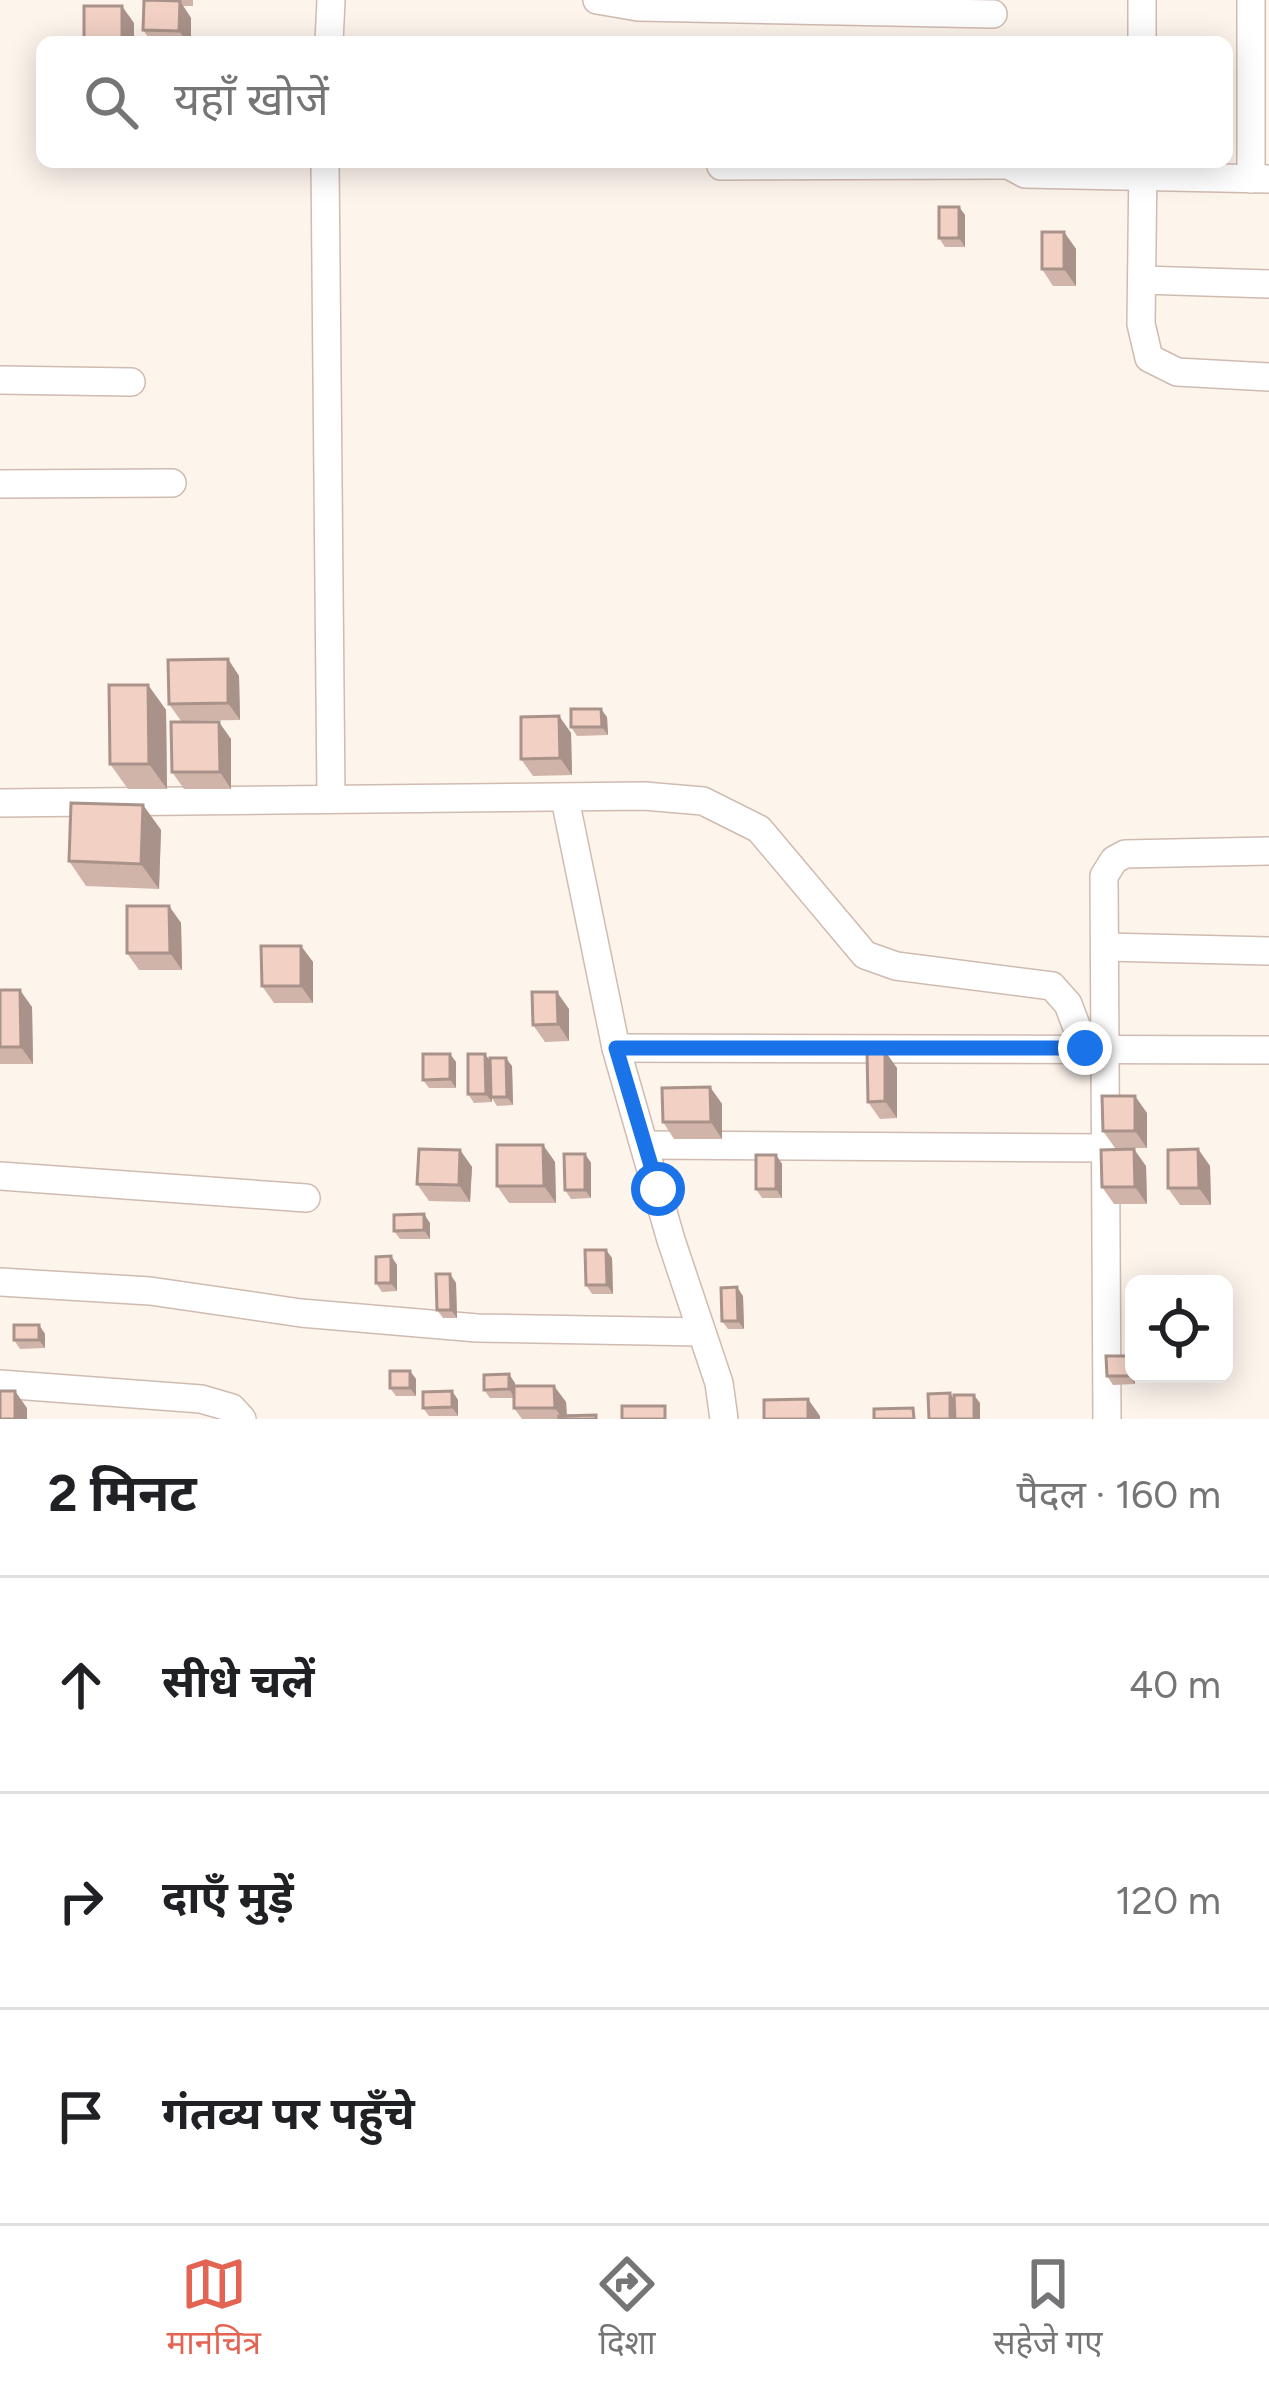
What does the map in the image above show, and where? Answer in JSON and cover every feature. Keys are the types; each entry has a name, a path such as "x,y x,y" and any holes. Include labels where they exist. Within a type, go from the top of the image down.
{"street":[{"path":"330,36 333,0"},
{"path":"597,0 638,8 992,19"},
{"path":"1142,0 1142,36"},
{"path":"1014,168 1025,174 1143,170 1260,179 1251,0"},
{"path":"325,168 331,799"},
{"path":"1143,170 1144,344 1160,367 1269,377"},
{"path":"1142,280 1269,284"},
{"path":"0,380 131,382"},
{"path":"0,484 172,483"},
{"path":"0,802 670,796 732,812 758,830 865,955 896,966 1052,986 1095,1049"},
{"path":"565,799 616,1048 719,1383 724,1419"},
{"path":"1107,1419 1105,1148 1095,1049 1106,947 1105,875 1114,860 1125,854 1269,851"},
{"path":"1106,947 1269,951"},
{"path":"616,1048 1269,1050"},
{"path":"645,1144 1105,1148"},
{"path":"0,1176 306,1198"},
{"path":"0,1282 150,1291 302,1313 476,1328 701,1332"},
{"path":"0,1384 201,1399 232,1408 242,1419"}],"building":[{"path":"144,0 180,1 179,31 143,30"},
{"path":"84,6 122,6 122,36 84,36"},
{"path":"939,207 959,207 959,238 939,238"},
{"path":"1042,232 1064,232 1064,269 1042,269"},
{"path":"228,659 228,703 169,704 168,660"},
{"path":"109,685 148,685 149,764 110,764"},
{"path":"571,709 601,709 602,727 571,727"},
{"path":"559,716 560,758 521,759 521,717"},
{"path":"171,722 219,722 220,772 172,772"},
{"path":"71,803 143,805 141,864 69,861"},
{"path":"127,906 169,906 170,953 127,953"},
{"path":"261,946 301,946 301,986 262,986"},
{"path":"0,990 20,990 21,1047 0,1047"},
{"path":"532,992 557,992 558,1024 533,1025"},
{"path":"867,1051 885,1051 885,1101 868,1102"},
{"path":"423,1054 450,1054 450,1079 423,1080"},
{"path":"468,1054 485,1054 486,1094 468,1094"},
{"path":"490,1058 506,1058 507,1097 491,1097"},
{"path":"710,1087 711,1122 663,1122 662,1088"},
{"path":"1102,1096 1135,1096 1135,1131 1103,1131"},
{"path":"497,1145 543,1145 544,1186 497,1186"},
{"path":"419,1149 460,1150 459,1185 417,1184"},
{"path":"1134,1149 1135,1187 1102,1187 1101,1150"},
{"path":"1198,1149 1199,1188 1168,1188 1168,1150"},
{"path":"564,1154 585,1154 585,1190 565,1190"},
{"path":"756,1155 776,1155 776,1189 756,1189"},
{"path":"424,1214 424,1230 394,1231 394,1215"},
{"path":"585,1250 606,1250 607,1285 586,1285"},
{"path":"391,1256 391,1283 376,1283 376,1257"},
{"path":"436,1274 450,1274 451,1310 437,1310"},
{"path":"737,1287 738,1321 722,1321 721,1288"},
{"path":"14,1325 39,1325 39,1340 14,1340"},
{"path":"1106,1356 1125,1356 1125,1376 1107,1376"},
{"path":"390,1371 410,1371 410,1388 390,1388"},
{"path":"509,1374 509,1389 484,1390 484,1375"},
{"path":"514,1386 554,1386 555,1408 514,1408"},
{"path":"0,1391 15,1391 15,1419 0,1419"},
{"path":"452,1391 452,1407 423,1408 423,1392"},
{"path":"950,1393 950,1419 929,1419 928,1394"},
{"path":"954,1395 974,1395 974,1419 955,1419"},
{"path":"808,1399 808,1419 764,1419 764,1400"},
{"path":"622,1406 665,1406 665,1419 622,1419"},
{"path":"913,1408 914,1419 874,1419 874,1409"},
{"path":"596,1415 596,1419 559,1419 559,1416"}],"route":[{"path":"658,1189 616,1048 1085,1048"}]}
